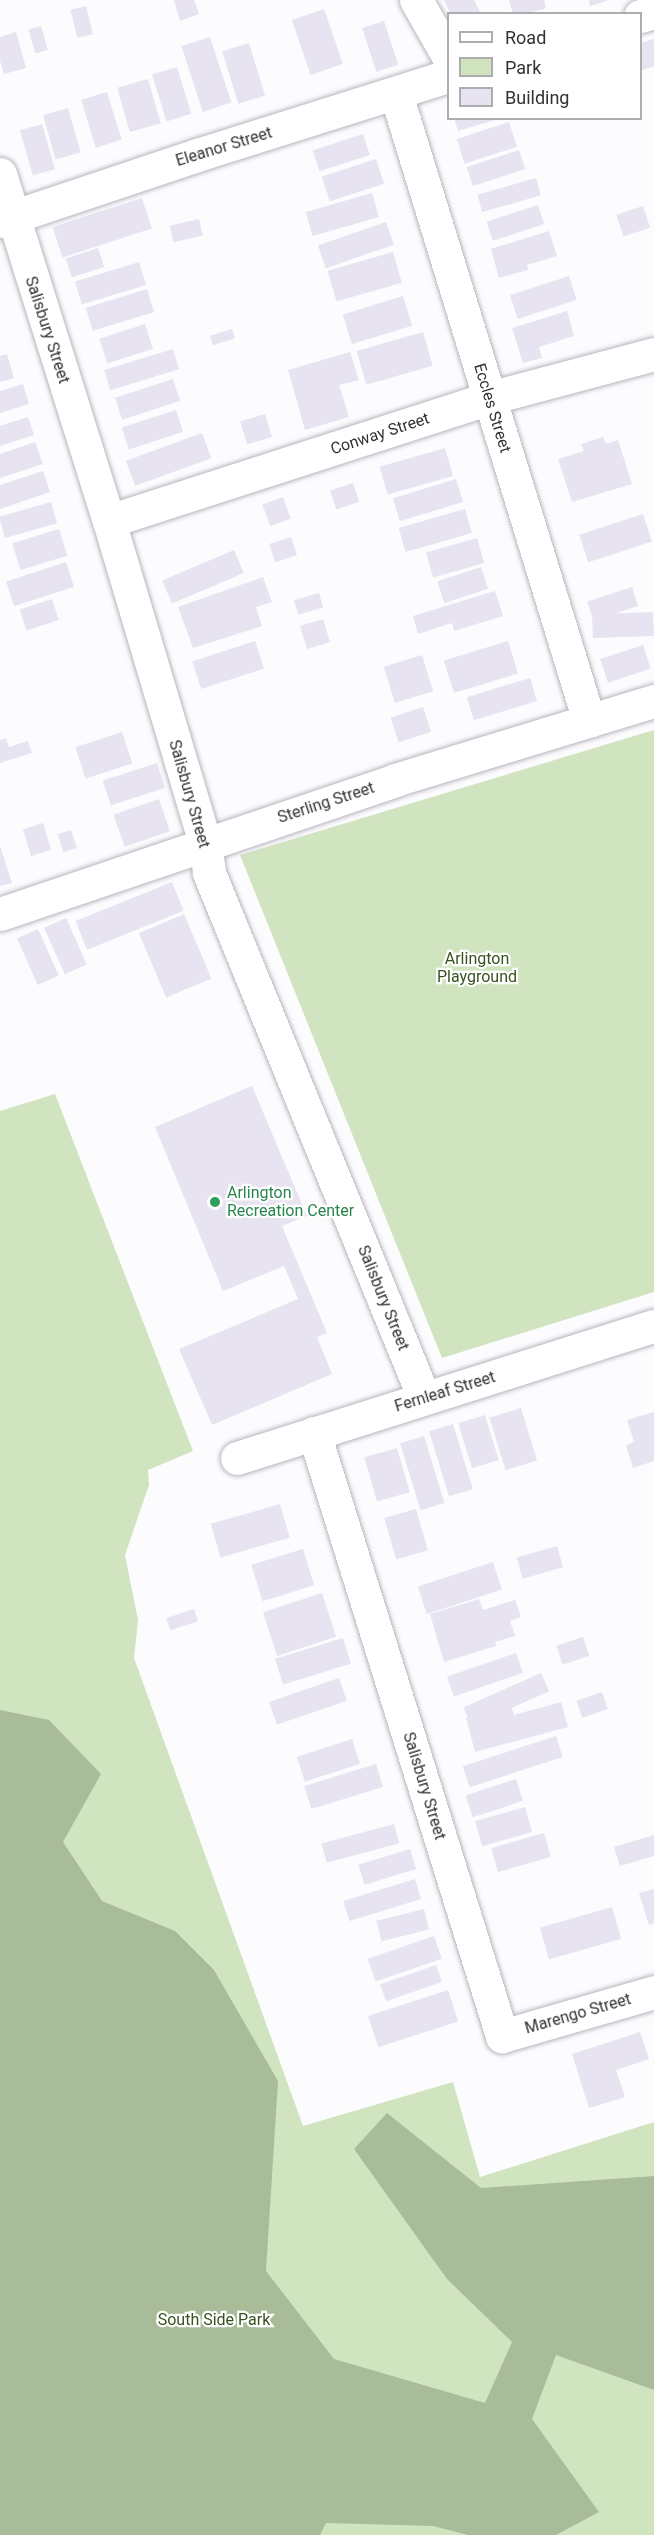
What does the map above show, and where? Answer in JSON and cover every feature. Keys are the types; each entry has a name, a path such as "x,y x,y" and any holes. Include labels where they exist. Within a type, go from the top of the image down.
{"street":[{"path":"416,0 447,54"},
{"name":"Eleanor Street","path":"6,219 197,155 447,76"},
{"name":"Eccles Street","path":"396,94 589,721"},
{"name":"Salisbury Street","path":"0,174 6,219 109,521 205,843 209,873 424,1398"},
{"name":"Conway Street","path":"109,521 489,398 654,354"},
{"name":"Sterling Street","path":"0,914 395,780 654,701"},
{"name":"Fernleaf Street","path":"237,1458 654,1326"},
{"name":"Salisbury Street","path":"314,1433 502,2036"},
{"name":"Marengo Street","path":"502,2036 654,1992"}],"green space":[{"name":"Arlington Playground","path":"654,730 654,1292 442,1358 240,855"},
{"name":"South Side Park","path":"55,1094 193,1451 148,1470 149,1485 125,1555 138,1620 134,1658 303,2126 453,2082 480,2177 654,2122 654,2535 0,2535 0,1111"},
{"name":"South Side Park","path":"0,1710 49,1720 101,1774 63,1842 102,1901 175,1931 214,1970 278,2081 266,2271 334,2359 485,2403 512,2342 447,2279 354,2149 387,2113 481,2188 654,2176 654,2390 556,2355 532,2419 599,2512 556,2535 468,2535 433,2526 326,2523 320,2535 0,2535"}],"building":[{"path":"174,0 194,0 199,14 180,21"},
{"path":"444,0 474,0 480,12 450,12"},
{"path":"509,0 544,0 546,8 533,12 512,12"},
{"path":"589,0 607,0 607,1 590,6"},
{"path":"86,6 93,34 77,38 70,10"},
{"path":"324,9 343,64 311,75 292,20"},
{"path":"384,21 398,65 376,72 362,28"},
{"path":"41,26 48,50 35,54 29,30"},
{"path":"16,32 26,68 4,74 0,61 0,37"},
{"path":"210,37 231,103 203,112 181,46"},
{"path":"654,39 654,66 642,70 642,42"},
{"path":"249,43 265,96 238,104 222,51"},
{"path":"177,67 191,114 166,121 152,75"},
{"path":"148,79 161,123 130,132 117,88"},
{"path":"107,92 122,140 96,148 81,100"},
{"path":"68,108 81,152 56,159 43,115"},
{"path":"455,120 495,120 458,131"},
{"path":"509,122 517,147 465,164 457,139"},
{"path":"42,124 55,169 33,176 20,130"},
{"path":"363,134 370,155 319,171 313,150"},
{"path":"519,150 525,169 473,186 467,167"},
{"path":"376,159 384,184 330,201 322,177"},
{"path":"536,178 541,195 482,212 477,195"},
{"path":"372,193 379,217 313,236 306,212"},
{"path":"142,198 152,228 62,257 53,227"},
{"path":"538,205 544,224 493,241 487,222"},
{"path":"643,206 650,228 623,237 616,215"},
{"path":"199,219 203,236 174,242 170,226"},
{"path":"386,222 394,245 326,268 318,245"},
{"path":"549,231 557,256 527,265 528,270 499,278 491,249"},
{"path":"98,248 104,267 72,278 66,259"},
{"path":"393,252 402,283 336,302 328,271"},
{"path":"139,262 146,285 82,305 75,282"},
{"path":"569,276 577,300 518,319 510,295"},
{"path":"147,289 154,312 93,331 86,308"},
{"path":"403,296 412,326 352,344 343,314"},
{"path":"567,311 574,336 539,347 542,358 523,363 512,328"},
{"path":"145,324 153,349 107,364 99,339"},
{"path":"232,329 235,339 213,345 210,336"},
{"path":"423,332 433,366 366,385 357,351"},
{"path":"173,349 179,369 110,390 104,370"},
{"path":"350,352 359,380 339,385 349,417 305,430 288,370"},
{"path":"7,354 14,378 0,382 0,356"},
{"path":"173,379 180,401 122,420 115,398"},
{"path":"23,384 29,404 0,413 0,391"},
{"path":"176,410 183,432 129,449 122,428"},
{"path":"265,414 272,437 247,445 240,422"},
{"path":"28,417 34,435 0,446 0,426"},
{"path":"202,433 211,458 135,486 126,461"},
{"path":"603,437 606,444 618,440 632,484 572,502 558,459 584,451 581,444"},
{"path":"35,442 43,464 0,478 0,454"},
{"path":"445,448 453,476 388,495 380,467"},
{"path":"43,471 50,492 0,509 0,485"},
{"path":"456,479 463,502 400,521 393,498"},
{"path":"353,483 359,502 336,509 330,490"},
{"path":"283,497 291,519 270,526 262,505"},
{"path":"51,502 57,523 5,538 0,517"},
{"path":"465,509 472,533 406,552 399,528"},
{"path":"643,514 652,542 588,562 579,535"},
{"path":"59,529 67,556 20,570 12,543"},
{"path":"291,537 297,555 275,562 269,544"},
{"path":"477,538 484,563 433,578 426,553"},
{"path":"234,550 244,573 172,603 162,580"},
{"path":"66,562 74,587 14,606 6,581"},
{"path":"481,567 488,589 444,603 437,581"},
{"path":"263,577 272,602 256,607 262,626 193,648 178,607"},
{"path":"632,587 638,606 593,621 587,602"},
{"path":"495,591 503,616 454,631 452,623 418,634 413,616"},
{"path":"319,593 323,607 298,615 294,600"},
{"path":"52,599 59,620 26,630 20,610"},
{"path":"653,612 654,636 593,638 592,614"},
{"path":"323,619 330,642 307,649 300,626"},
{"path":"255,641 264,669 201,689 192,661"},
{"path":"508,641 518,674 454,693 444,661"},
{"path":"643,645 651,669 608,683 600,659"},
{"path":"422,655 433,691 395,703 384,667"},
{"path":"530,678 537,701 474,720 467,697"},
{"path":"423,707 431,732 399,742 391,718"},
{"path":"122,732 132,763 86,779 75,747"},
{"path":"6,738 9,747 28,741 32,753 0,763 0,740"},
{"path":"157,763 165,788 111,805 103,781"},
{"path":"159,799 170,831 125,847 114,815"},
{"path":"43,823 51,850 31,856 23,829"},
{"path":"71,830 77,848 64,852 58,834"},
{"path":"0,846 12,883 0,886"},
{"path":"172,882 184,911 87,950 76,921"},
{"path":"184,914 211,978 166,998 139,933"},
{"path":"66,918 87,965 65,974 44,928"},
{"path":"38,929 59,976 38,985 17,938"},
{"path":"252,1086 307,1216 282,1226 327,1333 317,1337 332,1374 212,1425 179,1349 298,1299 284,1266 223,1291 155,1127"},
{"path":"521,1408 537,1461 506,1470 489,1418"},
{"path":"654,1412 654,1461 633,1468 626,1445 634,1442 627,1420"},
{"path":"485,1415 499,1460 472,1468 458,1423"},
{"path":"453,1424 473,1489 449,1496 429,1431"},
{"path":"424,1436 444,1503 421,1510 400,1443"},
{"path":"397,1448 410,1492 377,1502 364,1457"},
{"path":"280,1504 290,1538 220,1557 211,1524"},
{"path":"416,1509 428,1550 396,1559 384,1518"},
{"path":"557,1546 563,1567 523,1579 517,1558"},
{"path":"303,1549 314,1585 262,1601 251,1565"},
{"path":"493,1562 502,1590 427,1614 418,1586"},
{"path":"322,1593 336,1637 277,1656 263,1612"},
{"path":"479,1599 483,1610 515,1600 521,1617 510,1621 515,1636 495,1642 496,1646 444,1662 430,1614"},
{"path":"194,1609 198,1621 170,1630 166,1618"},
{"path":"583,1637 589,1656 563,1665 556,1646"},
{"path":"343,1638 351,1664 283,1685 275,1659"},
{"path":"516,1653 523,1673 454,1697 447,1677"},
{"path":"541,1673 549,1691 471,1726 463,1708"},
{"path":"339,1678 347,1701 277,1725 269,1702"},
{"path":"602,1692 608,1709 582,1718 576,1701"},
{"path":"561,1702 568,1727 475,1752 466,1718 511,1706 514,1715"},
{"path":"556,1736 563,1757 470,1787 463,1766"},
{"path":"352,1739 360,1764 305,1782 297,1757"},
{"path":"376,1764 383,1787 311,1809 304,1786"},
{"path":"516,1779 523,1801 473,1817 466,1795"},
{"path":"525,1807 532,1832 482,1846 475,1821"},
{"path":"394,1824 399,1843 327,1863 322,1843"},
{"path":"544,1833 551,1857 498,1872 491,1848"},
{"path":"654,1835 654,1856 620,1866 614,1847"},
{"path":"410,1849 416,1869 364,1885 358,1865"},
{"path":"415,1879 421,1899 349,1921 343,1901"},
{"path":"654,1889 654,1923 649,1925 639,1893"},
{"path":"612,1907 621,1939 549,1959 540,1928"},
{"path":"424,1909 429,1929 382,1941 376,1921"},
{"path":"434,1936 442,1959 376,1981 368,1959"},
{"path":"436,1965 442,1982 386,2001 380,1984"},
{"path":"448,1990 458,2021 378,2047 368,2016"},
{"path":"640,2032 649,2059 616,2070 625,2097 589,2108 572,2054"}],"place":[{"name":"Arlington Recreation Center","path":"215,1202"}]}
